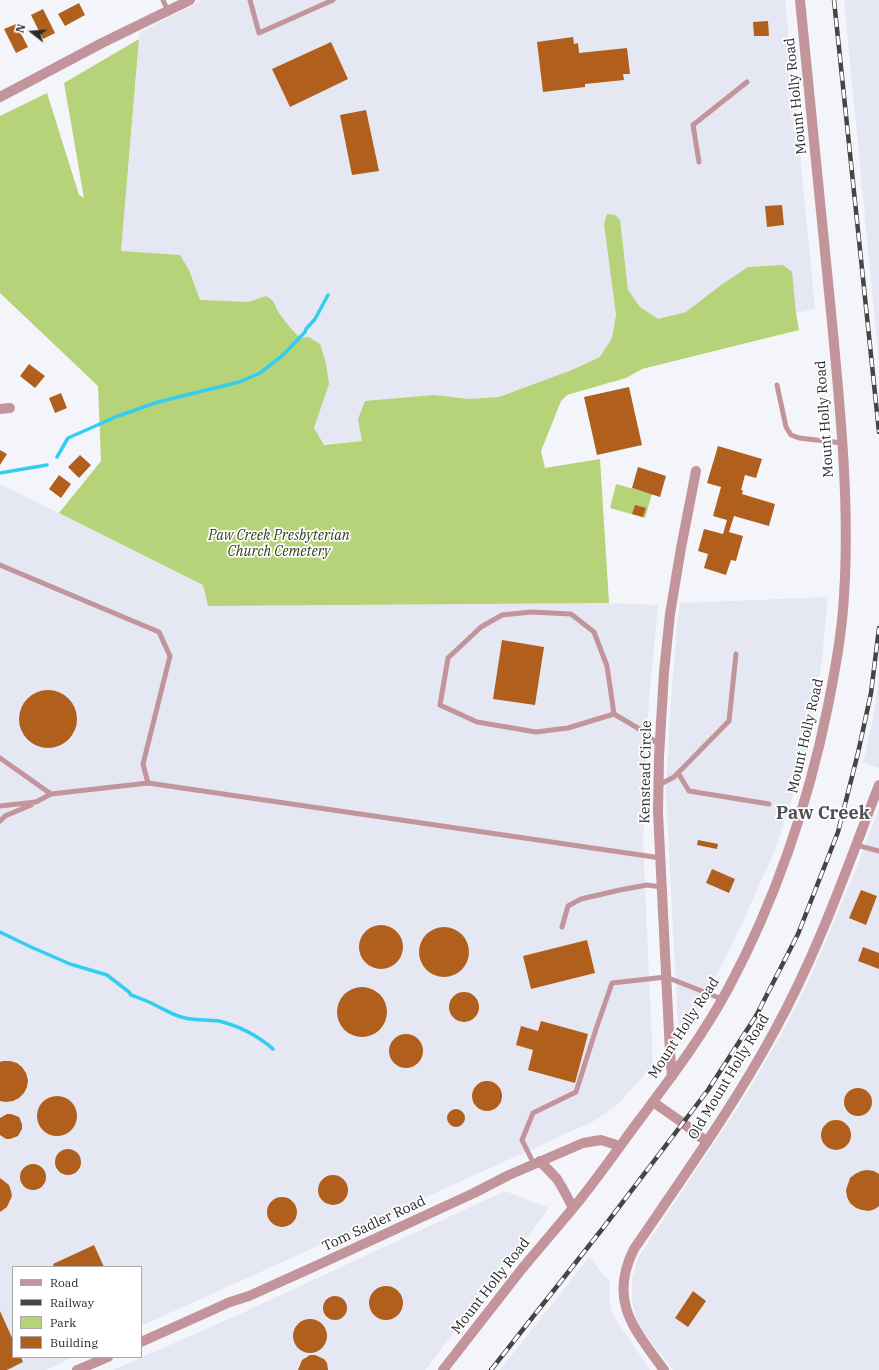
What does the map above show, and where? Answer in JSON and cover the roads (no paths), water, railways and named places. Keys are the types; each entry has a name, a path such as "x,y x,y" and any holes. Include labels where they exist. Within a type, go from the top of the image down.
{"street":[{"path":"0,97 102,43 190,0"},
{"name":"Mount Holly Road","path":"443,1370 520,1271 573,1208 672,1076 707,1024 722,999 760,924 801,816 820,743 834,677 844,597 846,512 842,443 800,0"},
{"name":"Kenstead Circle","path":"672,1076 666,977 658,786 659,745 670,614 696,471"},
{"name":"Old Mount Holly Road","path":"664,1370 635,1329 628,1316 623,1291 624,1276 628,1262 634,1249 707,1142 748,1078 775,1030 812,956 839,891 879,785"},
{"path":"653,1102 707,1142"},
{"name":"Tom Sadler Road","path":"142,1342 230,1302 249,1296 474,1193 537,1162 583,1143 601,1140 620,1146"},
{"path":"537,1162 557,1179 573,1208"},
{"path":"77,1370 106,1358"}],"lane":[{"path":"163,0 168,11"},
{"path":"250,0 258,33 333,0"},
{"path":"699,162 693,125 747,82"},
{"path":"778,385 786,427 791,435 799,438 842,443"},
{"path":"0,565 159,632 170,656 143,764 148,783"},
{"path":"614,714 607,666 594,632 571,614 531,612 502,615 481,627 448,658 440,706 478,722 536,732 568,728 614,714 641,730 659,745"},
{"path":"658,786 678,774 729,721 736,654"},
{"path":"0,758 50,794"},
{"path":"678,774 689,791 769,804"},
{"path":"0,821 5,816 50,794 148,783 661,858"},
{"path":"0,806 36,802"},
{"path":"856,845 879,851"},
{"path":"562,927 568,906 581,899 647,885 662,887"},
{"path":"537,1162 522,1140 533,1113 576,1092 612,983 666,977 722,999"}],"waterway":[{"path":"57,457 68,438 118,416 158,402 239,382 260,373 283,355 305,332 315,319 328,295"},
{"path":"0,473 47,465"},
{"path":"0,932 70,964 107,975 131,995 174,1014 189,1019 219,1021 234,1026 254,1035 273,1049"}],"railway":[{"path":"834,0 879,432"},
{"path":"491,1370 603,1228 708,1090 756,1016 798,934 838,832 858,753 871,693 879,628"}],"district":[{"name":"Paw Creek","path":"823,814"}],"park label":[{"name":"Paw Creek Presbyterian Church Cemetery","path":"279,544"}]}
